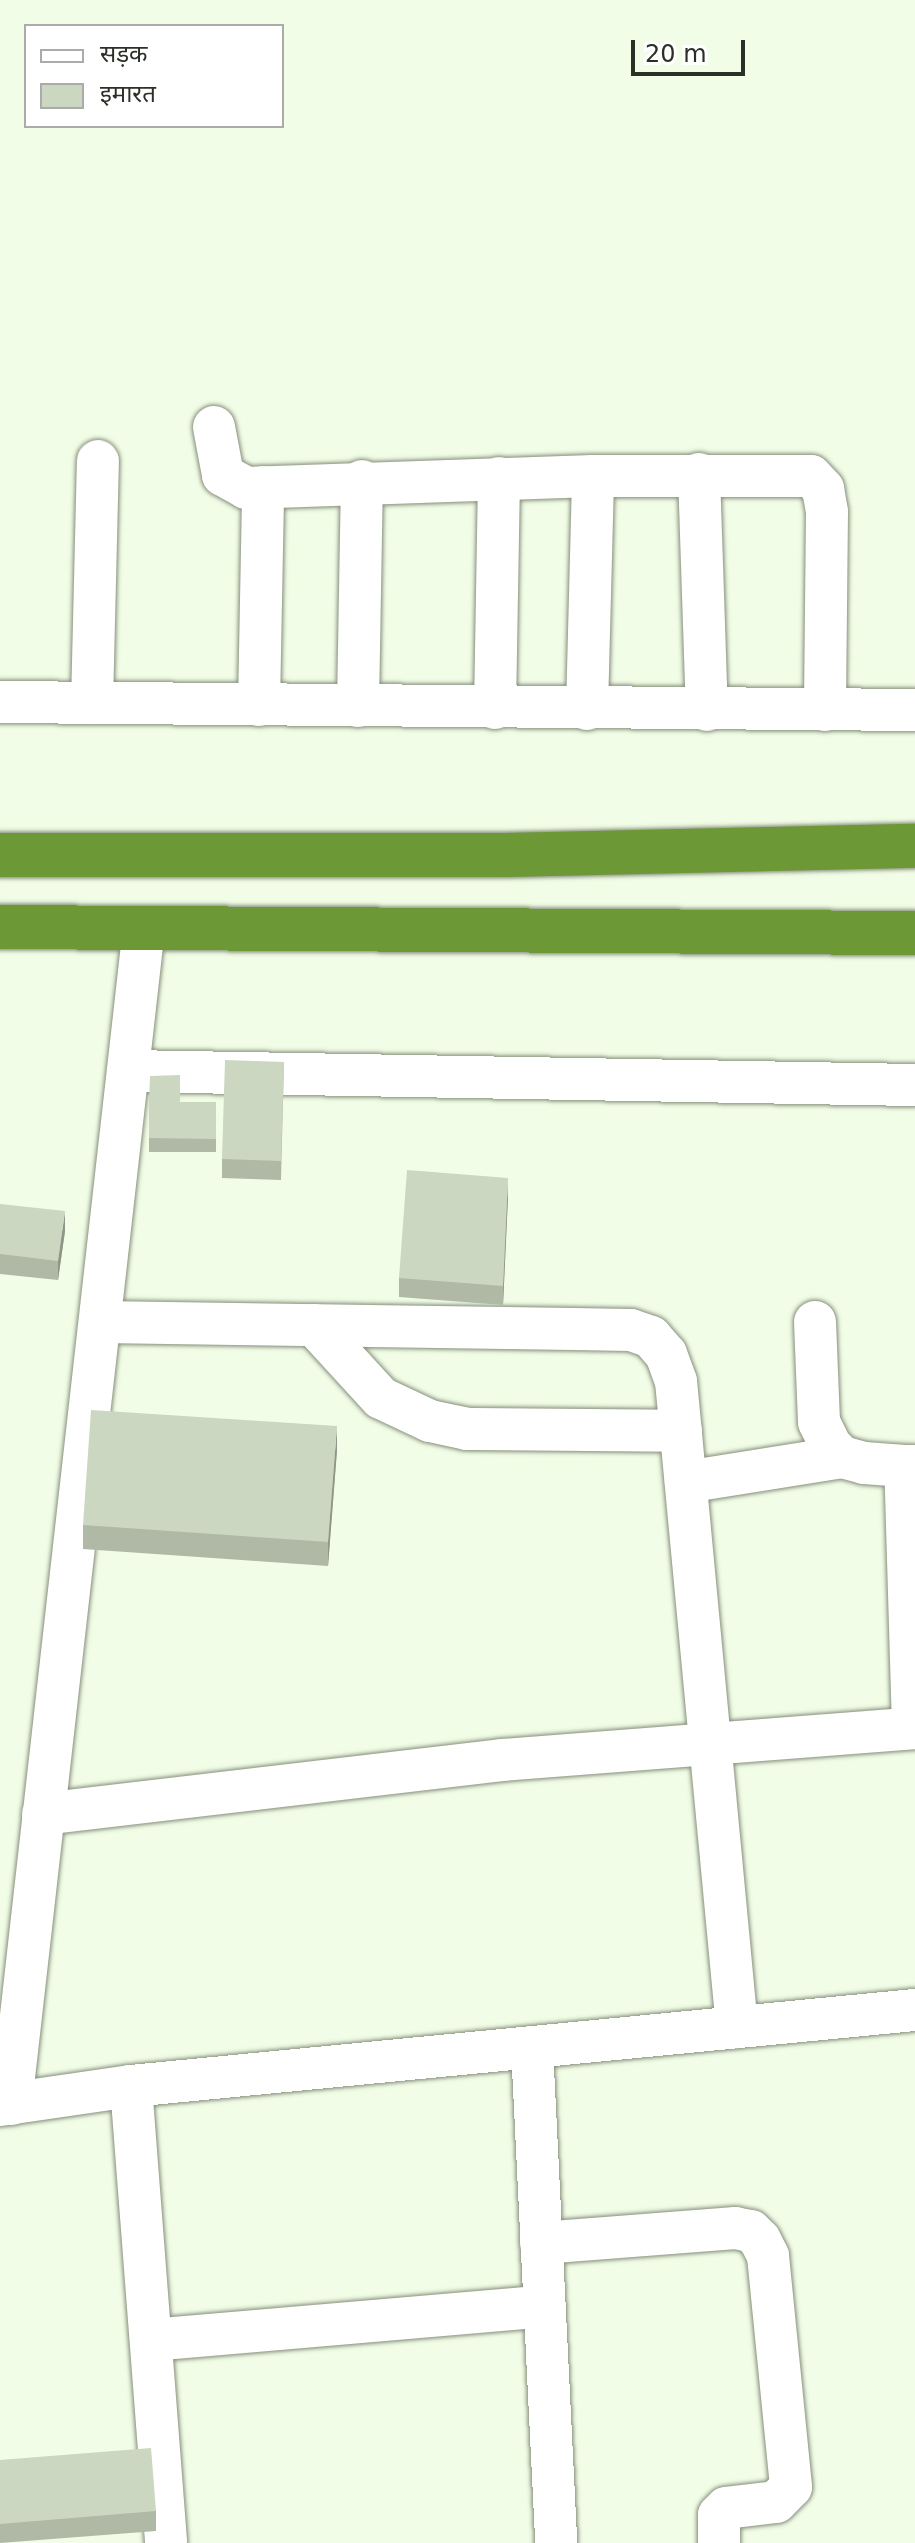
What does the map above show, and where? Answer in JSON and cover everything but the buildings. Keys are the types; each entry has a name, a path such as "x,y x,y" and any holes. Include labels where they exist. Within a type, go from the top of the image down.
{"highway":[{"path":"0,855 506,855 915,846"},
{"path":"0,927 915,933"}],"street":[{"path":"214,427 223,475 231,484 263,487 362,481 799,472 823,489 825,710"},
{"path":"92,703 98,461"},
{"path":"699,474 707,710"},
{"path":"587,709 593,476"},
{"path":"495,708 499,478"},
{"path":"358,706 362,481"},
{"path":"259,705 263,487"},
{"path":"0,702 915,710"},
{"path":"144,928 43,1814 5,2105 131,2086 915,2010"},
{"path":"128,1071 915,1085"},
{"path":"100,1322 631,1330 651,1337 666,1354 676,1381 737,2027"},
{"path":"815,1322 819,1422 842,1457"},
{"path":"314,1325 381,1398 430,1421 467,1429 681,1431"},
{"path":"43,1814 502,1760 914,1728 910,1466 842,1457 686,1482"},
{"path":"532,2047 556,2543"},
{"path":"131,2086 166,2543"},
{"path":"541,2243 735,2228 751,2231 760,2240 768,2256 791,2487 776,2502 726,2508 719,2515 719,2543"},
{"path":"151,2340 544,2306"}]}
